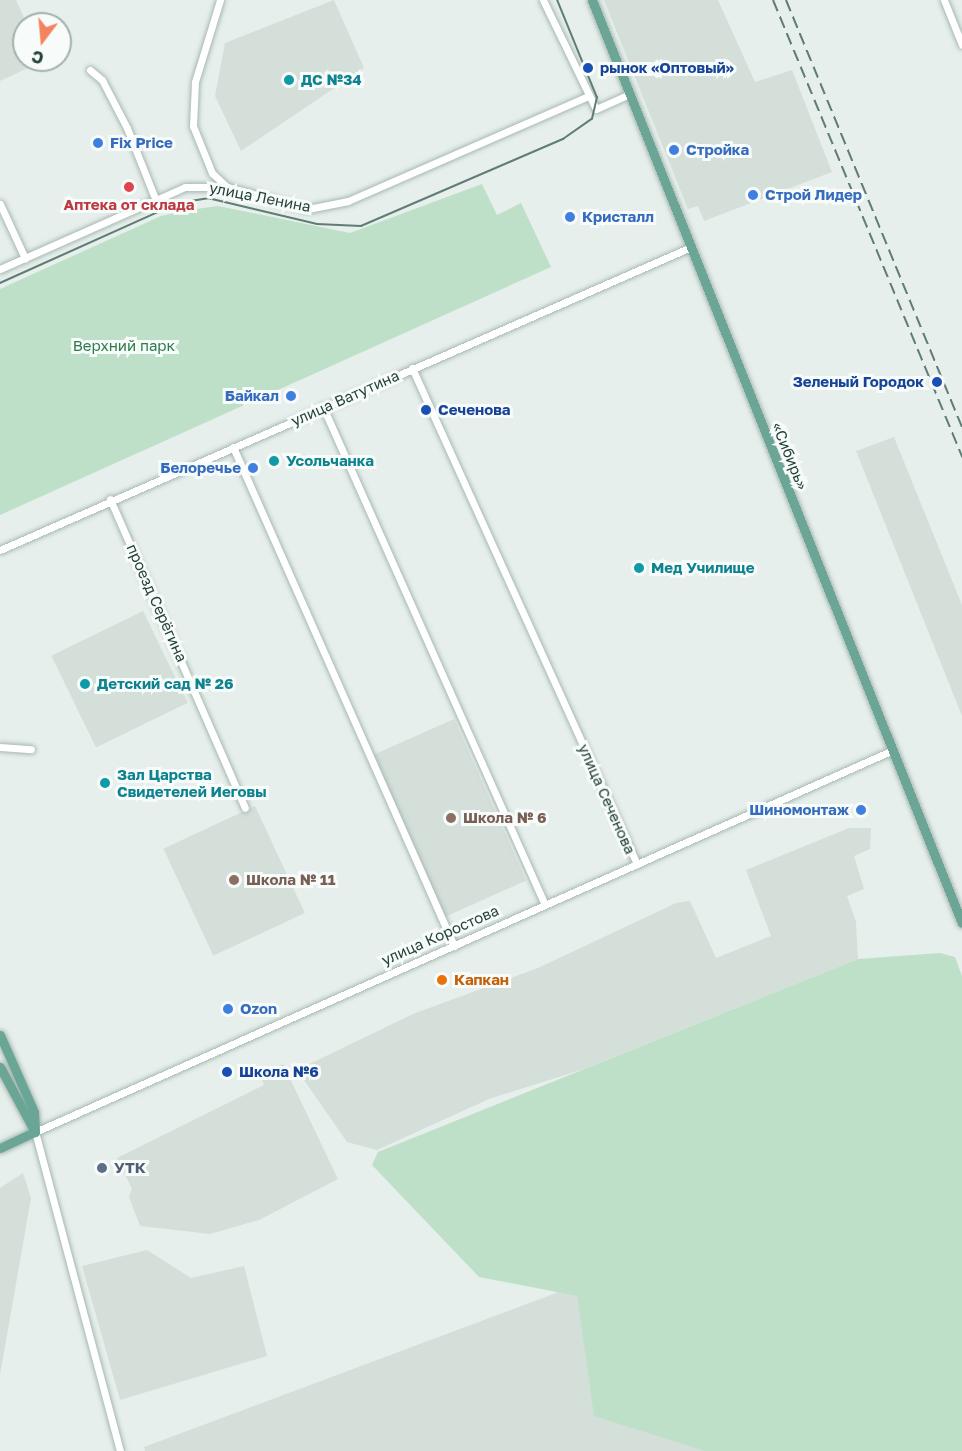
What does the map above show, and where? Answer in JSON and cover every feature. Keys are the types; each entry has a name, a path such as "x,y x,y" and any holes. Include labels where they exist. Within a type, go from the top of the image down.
{"main road":[{"name":"«Сибирь»","path":"592,0 962,923"},
{"path":"0,1035 34,1112 35,1132"},
{"path":"0,1067 35,1132"},
{"name":"улица Коростова","path":"0,1148 35,1132"}],"street":[{"path":"220,0 195,82 193,126 212,173 227,187"},
{"path":"543,0 586,97 596,109 630,94"},
{"path":"944,0 962,45"},
{"path":"90,70 127,128 154,196"},
{"name":"улица Ленина","path":"0,269 154,196 185,187 227,187 308,209 331,206 586,97"},
{"path":"0,204 25,258"},
{"name":"улица Ватутина","path":"0,550 110,499 691,247"},
{"name":"улица Сеченова","path":"412,368 637,864"},
{"path":"323,407 545,905"},
{"path":"233,447 454,946"},
{"name":"проезд Серёгина","path":"110,499 245,808"},
{"path":"0,747 31,749"},
{"name":"улица Коростова","path":"35,1132 893,750"},
{"path":"35,1132 120,1451"}],"shaded area":[{"path":"0,0 16,0 22,12 12,12 12,72 19,72 0,81"},
{"path":"334,0 364,68 241,151 215,96 225,43"},
{"path":"604,0 718,0 755,82 792,70 832,172 704,221 698,206 688,209"},
{"path":"894,437 962,605 962,716 856,451"},
{"path":"143,611 188,703 96,747 51,656"},
{"name":"Школа № 6","path":"454,719 526,881 446,916 374,755"},
{"name":"Школа № 11","path":"255,806 305,913 213,956 163,849"},
{"path":"849,828 871,828 870,849 854,856 864,889 847,896 856,922 858,959 584,1069 489,1099 377,1150 347,1142 297,1070 413,1014 538,968 676,903 690,901 716,958 771,936 746,870"},
{"path":"283,1064 338,1179 259,1220 210,1234 140,1226 129,1197 132,1189 117,1158 264,1085 260,1075"},
{"path":"23,1173 31,1198 0,1375 0,1188"},
{"path":"147,1250 191,1278 244,1266 267,1356 120,1400 82,1266"},
{"path":"631,1265 713,1451 145,1451 144,1447"}],"green space":[{"name":"Верхний парк","path":"482,184 497,215 521,203 551,267 0,515 0,289 161,216 218,206 350,233"},
{"path":"940,953 955,957 962,976 962,1451 705,1451 594,1416 577,1296 479,1277 372,1165 378,1152 858,959"}],"tram line":[{"path":"0,283 178,203 208,198 317,224 361,226 563,139 592,119 597,98 557,0"}],"railway":[{"path":"773,0 962,457"},
{"path":"786,0 962,428"}],"place":[{"name":"рынок «Оптовый»","path":"588,68"},
{"name":"ДС №34","path":"289,80"},
{"name":"Fix Price","path":"98,143"},
{"name":"Стройка","path":"674,150"},
{"name":"Аптека от склада","path":"129,187"},
{"name":"Строй Лидер","path":"753,195"},
{"name":"Кристалл","path":"570,217"},
{"name":"Зеленый Городок","path":"937,382"},
{"name":"Байкал","path":"291,396"},
{"name":"Сеченова","path":"426,410"},
{"name":"Усольчанка","path":"274,461"},
{"name":"Белоречье","path":"253,468"},
{"name":"Мед Училище","path":"639,568"},
{"name":"Детский сад № 26","path":"85,684"},
{"name":"Зал Царства Свидетелей Иеговы","path":"105,783"},
{"name":"Шиномонтаж","path":"861,810"},
{"name":"Школа № 6","path":"451,818"},
{"name":"Школа № 11","path":"234,880"},
{"name":"Капкан","path":"442,980"},
{"name":"Ozon","path":"228,1009"},
{"name":"Школа №6","path":"227,1072"},
{"name":"УТК","path":"102,1168"}]}
